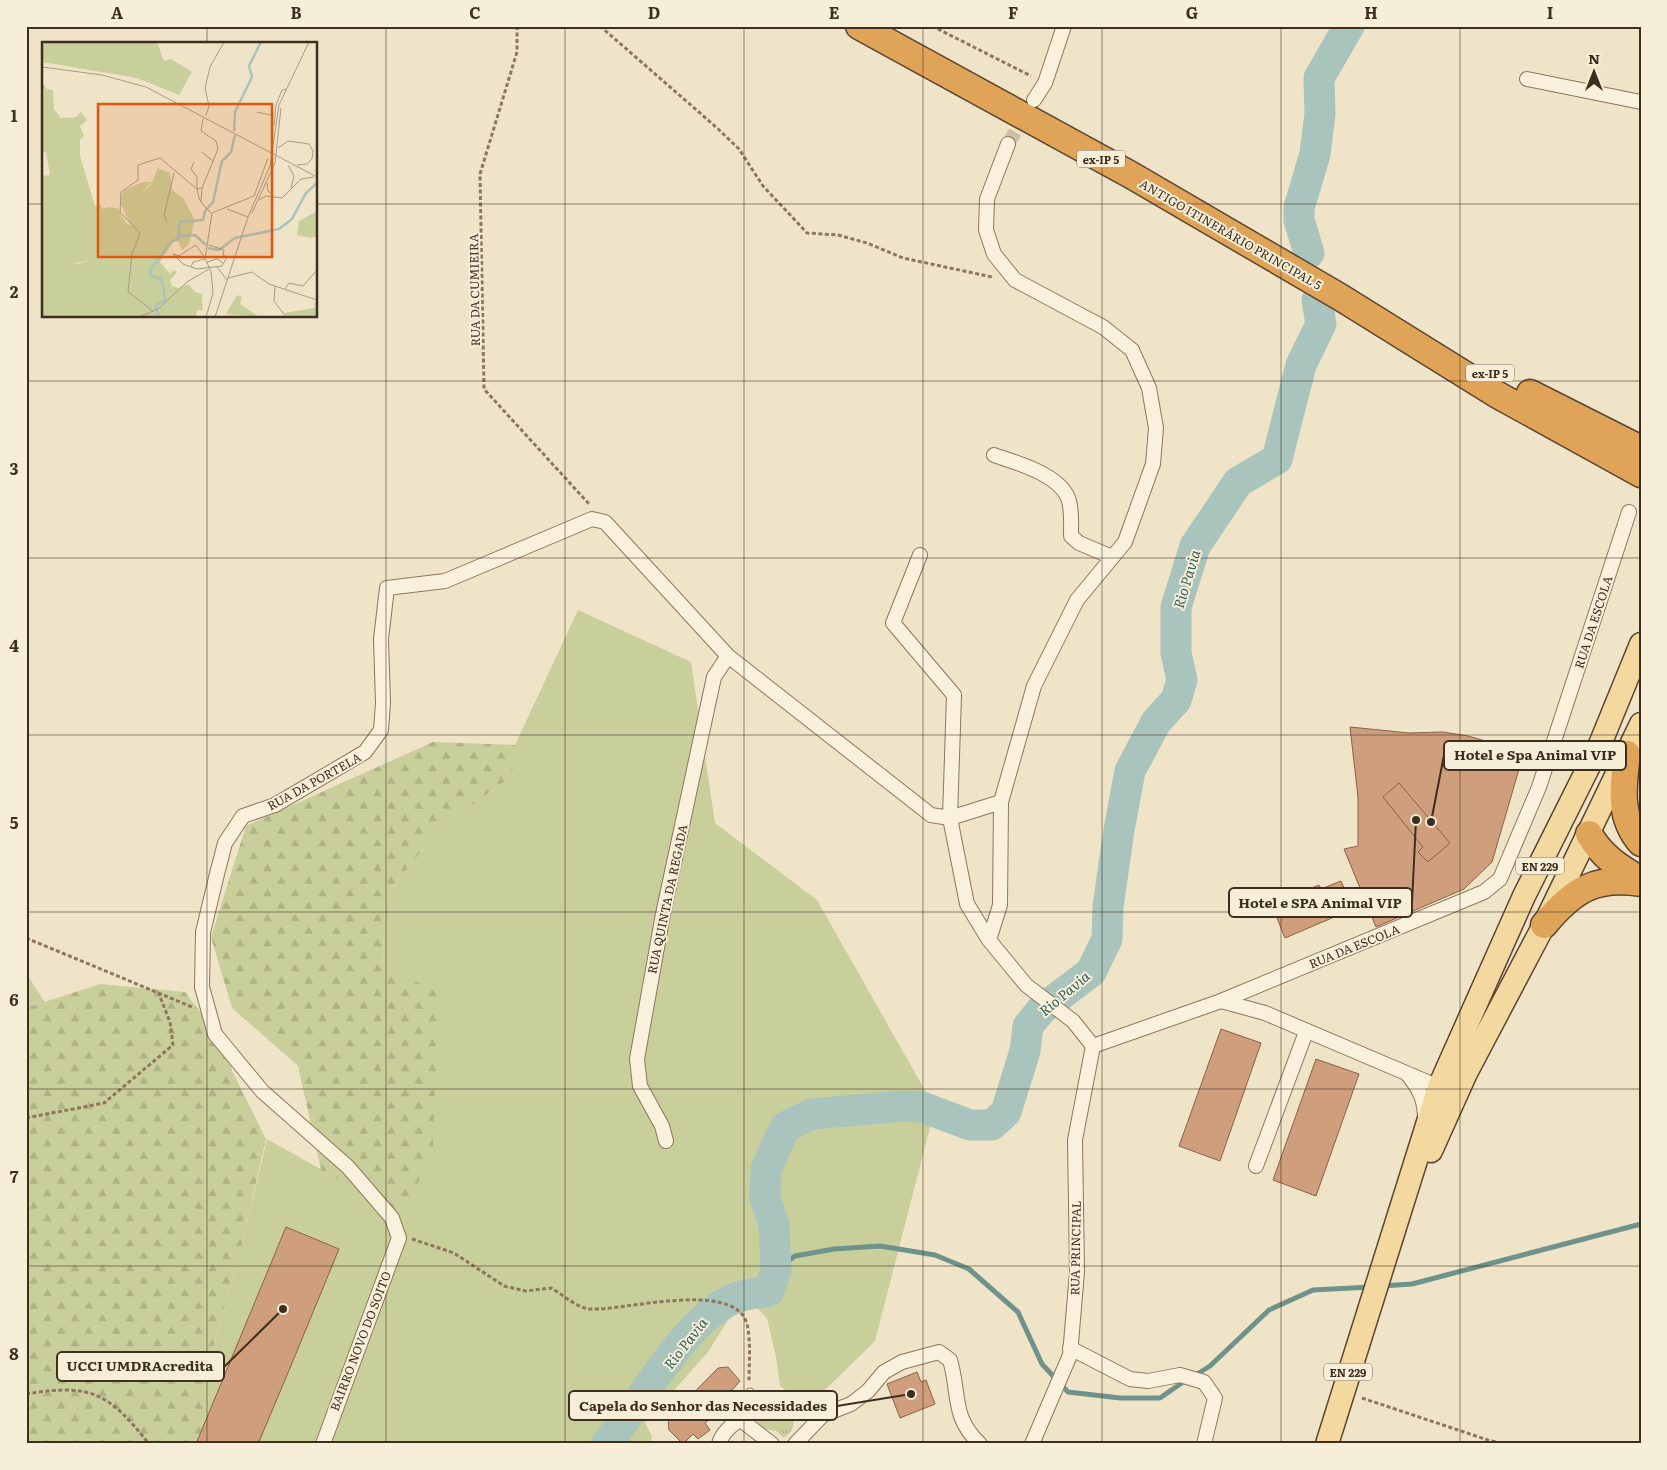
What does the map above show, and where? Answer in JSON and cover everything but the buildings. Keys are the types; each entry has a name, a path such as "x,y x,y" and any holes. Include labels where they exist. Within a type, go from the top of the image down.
{"highway":[{"name":"ANTIGO ITINERÁRIO PRINCIPAL 5","path":"859,26 1131,175 1340,297 1496,394 1641,474"},
{"name":"ANTIGO ITINERÁRIO PRINCIPAL 5","path":"1340,297 1641,449"},
{"path":"1627,754 1623,786 1624,808 1630,826 1641,843"},
{"path":"1589,834 1612,840 1641,855"},
{"path":"1589,834 1609,860 1641,881"},
{"path":"1544,925 1579,890 1601,882 1641,881"}],"main road":[{"name":"EN 229","path":"1327,1444 1370,1301 1395,1229 1439,1087 1497,954 1601,742 1621,697 1641,644"},
{"path":"1542,862 1569,838 1589,834 1585,819 1586,808 1619,729 1621,697"},
{"name":"EN 229","path":"1395,1229 1466,1073 1544,925 1641,724"}],"street":[{"path":"1034,100 1045,83 1064,26"},
{"path":"1527,79 1641,102"},
{"path":"989,940 1000,905 1001,802 1034,686 1077,600 1125,542 1153,464 1156,428 1149,388 1132,350 1103,327 1015,280 994,254 986,230 987,199 1008,144"},
{"path":"994,456 1036,470 1061,487 1069,500 1071,536 1079,543 1112,557"},
{"name":"RUA DA ESCOLA","path":"1092,1046 1221,1001 1484,892 1500,879 1539,787 1629,512"},
{"name":"RUA DA PORTELA","path":"399,1238 392,1218 348,1167 262,1091 215,1034 202,986 203,932 225,843 244,816 275,805 366,752 381,730 383,703 381,640 387,588 445,581 592,519"},
{"path":"592,519 605,522 728,656 931,815 950,818 1001,802"},
{"path":"920,555 893,623 954,695 950,818 966,904 989,940 1026,984 1073,1021 1092,1046"},
{"name":"RUA QUINTA DA REGADA","path":"666,1141 662,1126 640,1086 637,1059 662,914 714,677 728,656"},
{"path":"1221,1001 1264,1013 1439,1087 1446,1088 1456,1083 1466,1073"},
{"path":"1256,1166 1306,1032"},
{"name":"RUA PRINCIPAL","path":"1032,1444 1063,1370 1070,1348 1077,1272 1075,1140 1092,1046"},
{"path":"1404,1071 1429,1073 1436,1071 1443,1066 1453,1053"},
{"path":"1404,1071 1420,1090 1424,1102 1424,1131"},
{"path":"1428,1159 1428,1139 1443,1100 1443,1093 1439,1087"},
{"name":"BAIRRO NOVO DO SOITO","path":"323,1444 399,1238"},
{"path":"1070,1348 1130,1379 1148,1381 1180,1375 1204,1382 1215,1398 1204,1444"},
{"path":"795,1444 823,1415 851,1404 868,1391 884,1372 902,1362 939,1352 950,1360 957,1408 970,1434 980,1444"},
{"path":"719,1444 719,1440 733,1424 741,1420 772,1444"}],"lane":[{"path":"741,1420 749,1401 750,1392"}],"path":[{"name":"RUA DA CUMIEIRA","path":"517,26 517,52 480,174 484,389 590,505 592,519"},
{"path":"600,26 739,149 763,186 807,233 838,236 867,243 903,258 1015,280"},
{"path":"932,26 1045,83"},
{"path":"26,938 209,1016"},
{"path":"26,1118 104,1103 173,1045 170,1022 159,994"},
{"path":"399,1238 416,1240 454,1253 504,1286 526,1291 551,1288 569,1301 590,1310 692,1298 734,1308 746,1322 750,1392"},
{"path":"26,1394 50,1390 89,1392 119,1408 148,1444"},
{"path":"1357,1396 1491,1441 1507,1444"}],"green space":[{"path":"578,610 691,662 715,823 817,900 935,1108 875,1341 826,1389 810,1399 793,1396 780,1386 776,1357 767,1318 756,1307 730,1317 708,1352 645,1423 652,1436 650,1444 203,1444 211,1355 243,1239 267,1139 404,1216 383,966 385,895 443,826 512,776 515,745"},
{"path":"433,742 515,745 512,776 443,826 385,895 383,966 438,992 433,1147 404,1216 321,1170 298,1066 232,1008 211,937 246,826"},
{"path":"26,973 51,1012 26,1025"},
{"path":"100,984 185,992 229,1050 232,1071 266,1139 243,1239 211,1355 203,1444 26,1444 26,1008"},
{"path":"755,1396 767,1398 796,1413 792,1430 784,1438 776,1431 759,1428 754,1408"}],"waterway":[{"path":"1309,253 1299,220 1299,208 1315,154 1320,114 1319,78 1349,26"},
{"name":"Rio Pavia","path":"606,1444 681,1343 698,1324 716,1309 735,1298 769,1291 776,1270 774,1225 765,1198 766,1169 785,1127 812,1114 903,1106 922,1107 970,1125 992,1125 1006,1112 1025,1051 1028,1026 1042,1009 1091,972 1107,939 1108,907 1130,771 1156,722 1176,700 1182,680 1176,653 1176,607 1195,546 1238,482 1277,459 1301,365 1321,324 1317,300"},
{"path":"1382,1286 1412,1284 1641,1224"},
{"path":"776,1270 795,1256 834,1249 880,1246 935,1255 969,1269 1018,1312 1042,1364 1068,1392 1120,1398 1160,1398 1186,1380"},
{"path":"1194,1376 1210,1366 1269,1310 1313,1290 1371,1287"}],"tunnel":[{"path":"1008,144 1027,112"}],"place":[{"name":"Hotel e SPA Animal VIP","path":"1416,820"},
{"name":"Hotel e Spa Animal VIP","path":"1431,822"},
{"name":"UCCI UMDRAcredita","path":"283,1309"},
{"name":"Capela do Senhor das Necessidades","path":"911,1394"}]}
